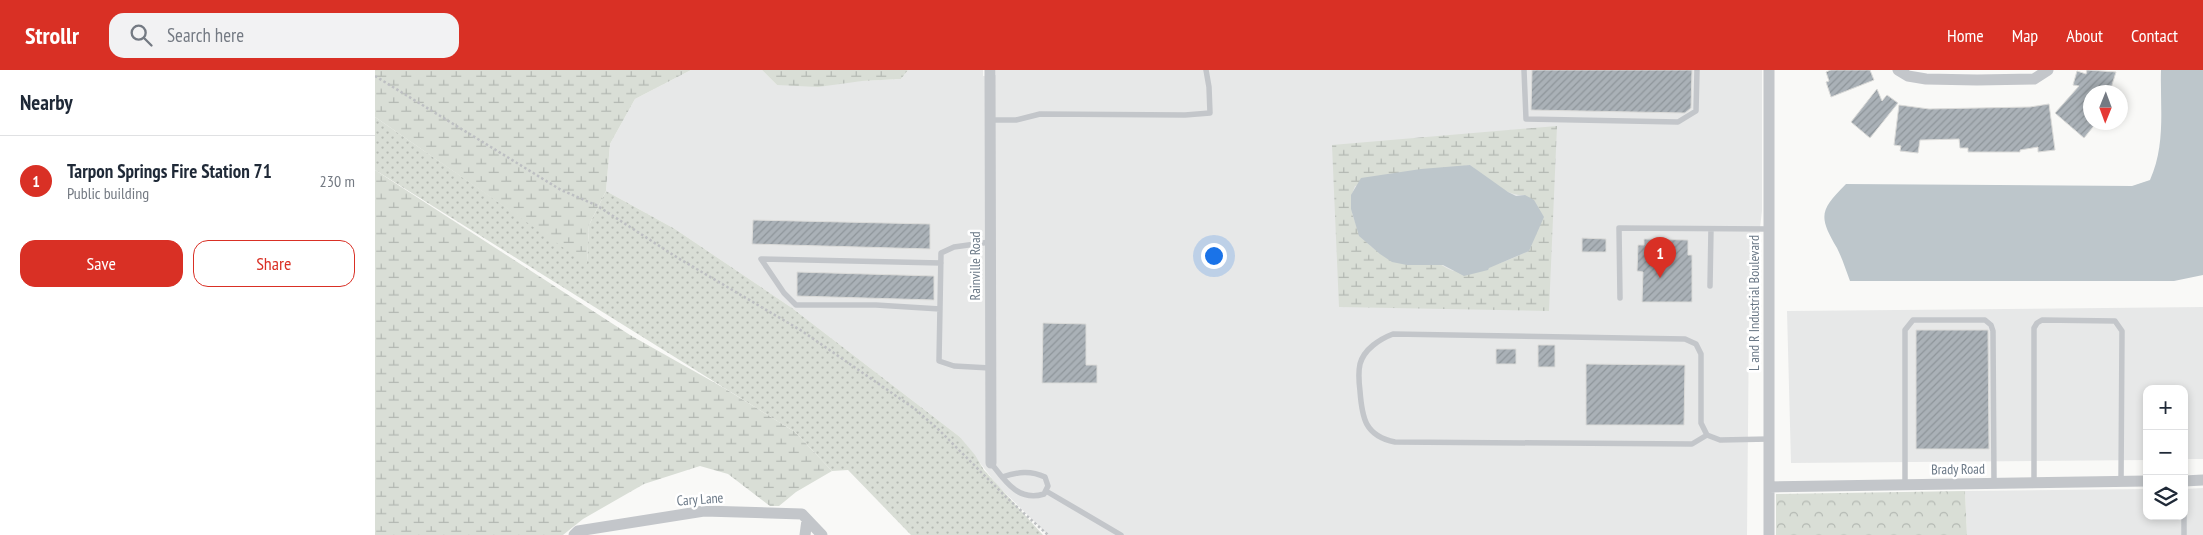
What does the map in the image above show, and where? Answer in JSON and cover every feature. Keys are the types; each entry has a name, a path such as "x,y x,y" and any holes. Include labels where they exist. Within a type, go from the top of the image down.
{"street":[{"name":"Rainville Road","path":"990,70 991,463"},
{"name":"L and R Industrial Boulevard","path":"1769,70 1769,535"},
{"path":"1898,70 1908,76 1977,80 2034,78 2048,70"},
{"path":"2188,481 2203,480"},
{"name":"Brady Road","path":"1769,487 2143,481"},
{"name":"Cary Lane","path":"574,535 578,530 704,511 802,514 822,535"},
{"path":"805,535 807,520"}],"lane":[{"path":"990,120 1015,120 1040,114 1185,115 1210,112 1206,70"},
{"path":"1524,70 1526,119 1679,122 1697,111 1697,70"},
{"path":"1620,298 1619,228 1769,229"},
{"path":"1710,286 1711,229"},
{"path":"990,242 954,247 941,253 939,361 954,366 990,368"},
{"path":"940,309 876,305 796,305 784,293 761,259 941,263"},
{"path":"1905,485 1905,330 1913,320 1985,320 1991,325 1993,331 1994,483"},
{"path":"2034,483 2034,328 2042,320 2115,321 2122,331 2121,482"},
{"path":"1707,436 1701,423 1701,354 1696,344 1685,339 1393,334 1375,344 1366,352 1360,364 1359,379 1362,414 1366,424 1383,440 1395,442 1692,444 1707,436 1720,440 1769,439"},
{"path":"991,463 1014,491 1033,497 1044,494 1049,486 1045,477 1036,473 1019,472 1003,477"},
{"path":"1045,491 1121,535"},
{"path":"2184,520 2184,535"}],"path":[{"path":"375,76 561,190 596,205 678,258 802,331 861,371 915,409 939,430 1005,497 1047,535"}],"shaded area":[{"path":"691,70 762,70 777,85 901,79 908,70 983,70 983,76 996,75 996,70 1762,70 1762,211 1749,320 1747,535 1048,535 997,485 960,437 792,308 675,229 606,191 610,144 635,99"},
{"path":"2161,70 2203,70 2203,275 2174,281 1850,281 1825,221 1827,207 1846,184 2132,186 2150,180 2155,166 2160,139"},
{"path":"1470,165 1508,192 1516,196 1525,195 1534,200 1544,217 1529,251 1488,270 1464,276 1443,265 1407,265 1392,262 1359,236 1351,209 1351,195 1361,178 1421,169"},
{"path":"2203,307 2203,459 2188,459 2188,385 2143,385 2143,460 1791,463 1787,311"},
{"path":"2203,488 2203,535 1967,535 1965,491 2143,489 2143,520 2188,520 2188,489"}],"green space":[{"path":"375,70 691,70 635,99 610,144 606,191 589,225 587,264 375,117"},
{"path":"762,70 908,70 901,79 862,81 818,87 777,85"},
{"path":"375,117 587,263 589,225 606,191 675,229 792,308 960,437 975,455 984,470 1043,535 911,535 848,470 832,471 795,432 375,170"},
{"path":"1557,126 1549,311 1339,307 1332,145","holes":["1470,165 1510,193 1525,195 1529,251 1484,268 1455,271 1438,264 1387,255 1368,243 1360,233 1351,206 1355,186"]},
{"path":"375,170 630,335 724,388 795,432 832,471 796,492 779,506 770,506 728,474 700,466 644,484 583,519 563,535 375,535"},
{"path":"1965,491 1967,535 1776,535 1776,494"}],"building":[{"path":"1532,70 1692,70 1691,108 1685,113 1531,110"},
{"path":"1831,70 1870,70 1874,80 1831,97 1826,82 1829,81 1826,72"},
{"path":"2087,70 2116,72 2112,85 2083,85 2083,130 2090,130 2084,138 2055,113 2079,86 2073,85 2077,71 2086,74"},
{"path":"1877,89 1882,101 1887,95 1898,103 1870,138 1851,122"},
{"path":"2049,104 2055,150 2038,152 2038,147 2020,150 2020,152 1968,152 1968,148 1960,148 1959,139 1920,140 1918,153 1900,151 1901,146 1894,145 1899,105 1929,109 2030,107"},
{"path":"753,220 930,224 930,249 752,244"},
{"path":"1582,238 1606,239 1606,252 1582,252"},
{"path":"1644,239 1688,240 1688,255 1692,255 1692,302 1642,302 1643,272 1637,271 1638,245 1644,245"},
{"path":"797,272 934,276 934,300 797,296"},
{"path":"1043,323 1086,324 1086,365 1097,365 1097,383 1042,383"},
{"path":"1916,330 1988,330 1989,449 1916,449"},
{"path":"1538,345 1555,345 1555,367 1538,367"},
{"path":"1496,349 1516,349 1516,364 1496,364"},
{"path":"1586,364 1685,365 1684,425 1586,425"}],"place":[{"name":"Tarpon Springs Fire Station 71","path":"1660,278"}]}
